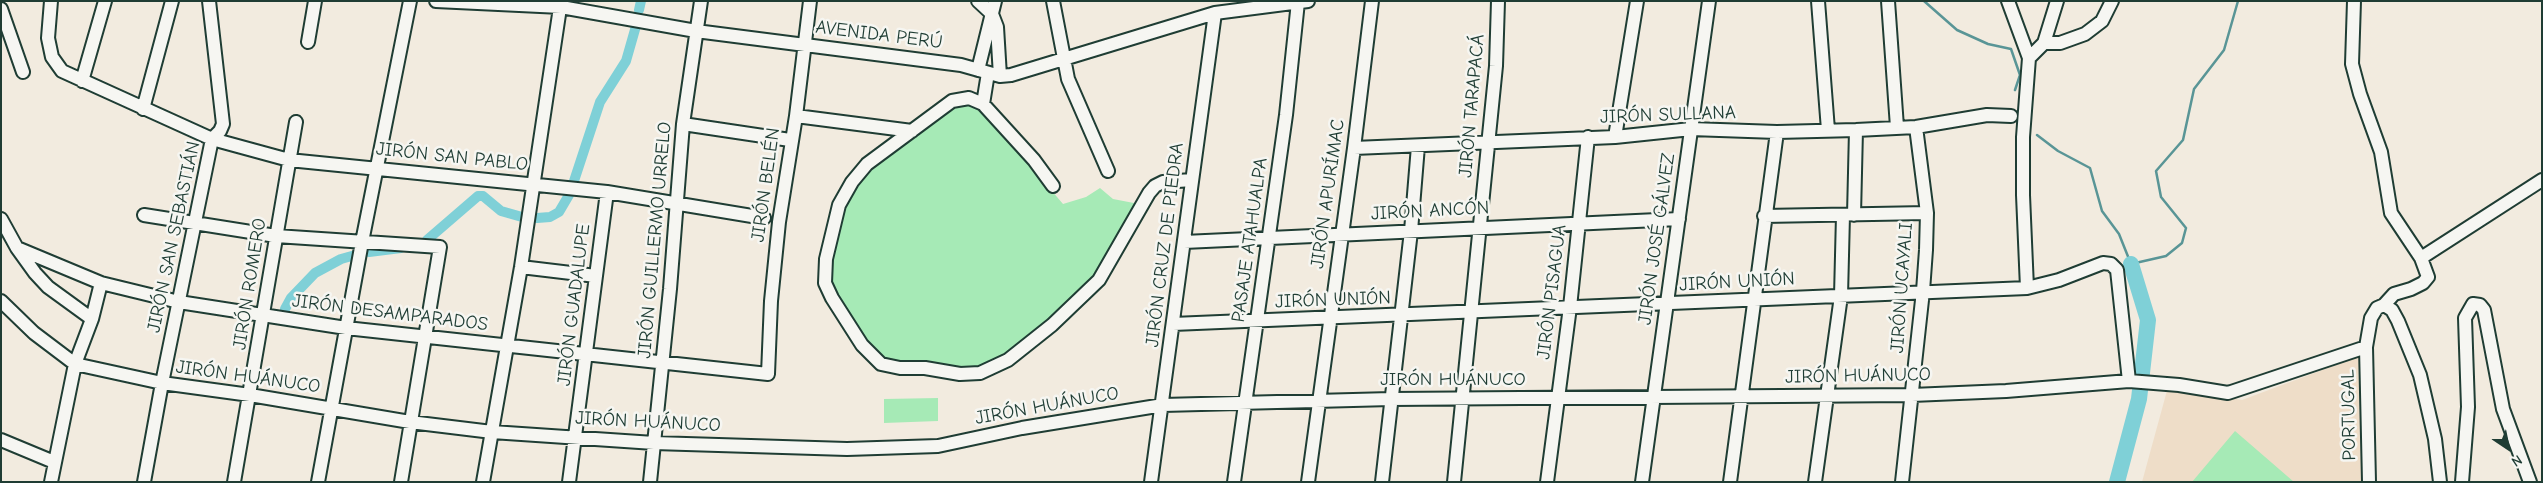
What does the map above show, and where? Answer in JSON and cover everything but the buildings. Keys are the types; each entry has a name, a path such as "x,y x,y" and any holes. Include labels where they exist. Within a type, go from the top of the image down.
{"street":[{"name":"JIRÓN SAN PABLO","path":"51,1 47,26 52,57 62,71 212,139 289,160 378,167 607,192 764,218"},
{"path":"82,81 105,1"},
{"path":"143,108 172,1"},
{"name":"JIRÓN SAN SEBASTIÁN","path":"144,482 162,383 212,139 220,131 223,124 209,1"},
{"path":"308,42 315,1"},
{"path":"318,482 330,408 410,1"},
{"name":"AVENIDA PERÚ","path":"436,1 561,4 696,31 961,65 989,73 1011,76 1215,14 1303,2"},
{"name":"JIRÓN GUILLERMO URRELO","path":"650,482 663,362 683,124 701,1"},
{"name":"JIRÓN BELÉN","path":"768,374 771,301 790,140 796,116 810,1"},
{"path":"978,1 992,14 997,27 982,104"},
{"path":"989,73 992,14 995,1"},
{"path":"1053,1 1063,59 1076,99 1108,171"},
{"name":"JIRÓN APURÍMAC","path":"1308,482 1354,148 1372,1"},
{"name":"JIRÓN TARAPACÁ","path":"1454,482 1496,66 1498,1"},
{"path":"1615,137 1637,1"},
{"name":"JIRÓN JOSÉ GÁLVEZ","path":"1642,482 1709,1"},
{"path":"1818,1 1828,130"},
{"path":"1888,1 1897,127"},
{"path":"2008,1 2029,58 2024,137 2023,195 2027,288"},
{"path":"2029,58 2044,43 2057,1"},
{"path":"2044,43 2060,43 2085,34 2102,21 2112,1"},
{"path":"2354,1 2352,64 2360,94 2381,152 2391,213 2421,258 2542,180"},
{"name":"PASAJE ATAHUALPA","path":"1234,482 1303,2"},
{"path":"483,482 508,346 561,4"},
{"path":"1,9 23,72"},
{"name":"JIRÓN CRUZ DE PIEDRA","path":"1151,482 1215,14"},
{"path":"2024,137 2011,116 2027,82"},
{"path":"1053,186 1034,160 982,104 969,98 952,101 867,164 852,182 839,206 826,259 825,283 832,298 862,345 881,364 900,368 925,368 960,374 980,373 1008,360 1052,325 1100,280 1149,193 1155,186 1163,182 1192,180"},
{"name":"JIRÓN SULLANA","path":"1354,148 1615,137 1691,129 1777,132 1856,130 1916,127 1987,115 2011,116"},
{"path":"796,116 912,131"},
{"name":"JIRÓN ROMERO","path":"234,482 296,122"},
{"path":"683,124 790,140"},
{"name":"JIRÓN UCAYALI","path":"1902,482 1924,291 1927,213 1916,127"},
{"path":"1815,482 1841,296 1856,130"},
{"path":"1730,482 1755,300 1764,216 1777,132"},
{"name":"JIRÓN PISAGUA","path":"1547,482 1580,224 1588,137"},
{"path":"1382,482 1402,316 1418,146"},
{"name":"JIRÓN GUADALUPE","path":"569,482 607,192"},
{"path":"1764,216 1927,213"},
{"path":"144,215 276,236 440,247 401,482"},
{"path":"1,219 17,248 48,287 92,319"},
{"name":"JIRÓN ANCÓN","path":"1184,242 1480,227 1679,220"},
{"name":"JIRÓN DESAMPARADOS","path":"17,248 101,283 179,302 346,328 768,374"},
{"name":"PORTUGAL","path":"2369,482 2366,347 2371,318 2377,308 2384,305 2394,294 2423,283 2428,277 2421,258"},
{"name":"JIRÓN UNIÓN","path":"1173,324 1402,316 1471,311 2027,288 2059,280 2095,264 2111,264 2117,270 2136,382"},
{"path":"521,266 596,276"},
{"path":"51,482 75,364 92,319 101,283"},
{"name":"JIRÓN HUÁNUCO","path":"1,301 34,333 75,364 162,383 250,395 410,422 492,432 654,443 847,448 938,446 1022,428 1163,405 1391,399 1912,395 2136,382 2228,393 2366,347"},
{"path":"2462,482 2468,407 2466,318 2473,304 2480,305 2484,310 2503,410 2530,482"},
{"path":"2384,305 2392,310 2398,321 2420,375 2435,439 2440,482"},
{"path":"1,440 54,462"}],"shaded area":[{"path":"2360,356 2362,482 2142,482 2168,387 2242,400"}],"green space":[{"path":"968,103 988,116 1063,204 1086,197 1100,188 1113,199 1139,204 1097,276 1053,318 1006,357 979,369 957,369 880,358 858,332 833,289 830,260 838,225 853,183 872,166 955,106"},
{"path":"938,398 938,421 884,423 884,399"},
{"path":"2235,431 2294,482 2192,482"}],"waterway":[{"path":"639,10 641,1"},
{"path":"1924,1 1957,30 1988,44 2011,49 2020,75 2015,90"},
{"path":"2037,135 2058,151 2090,168 2102,211 2119,234 2131,264 2166,256 2182,243 2186,228 2161,197 2156,171 2183,140 2194,89 2224,50 2238,1"},
{"path":"574,181 600,102 626,61 636,26"},
{"path":"537,218 550,217 559,212 569,195"},
{"path":"427,240 478,196 483,196 501,211 522,217"},
{"path":"369,252 401,248"},
{"path":"285,309 291,298 315,273 341,259 359,254"},
{"path":"2117,482 2139,399 2148,320 2131,264"}]}
